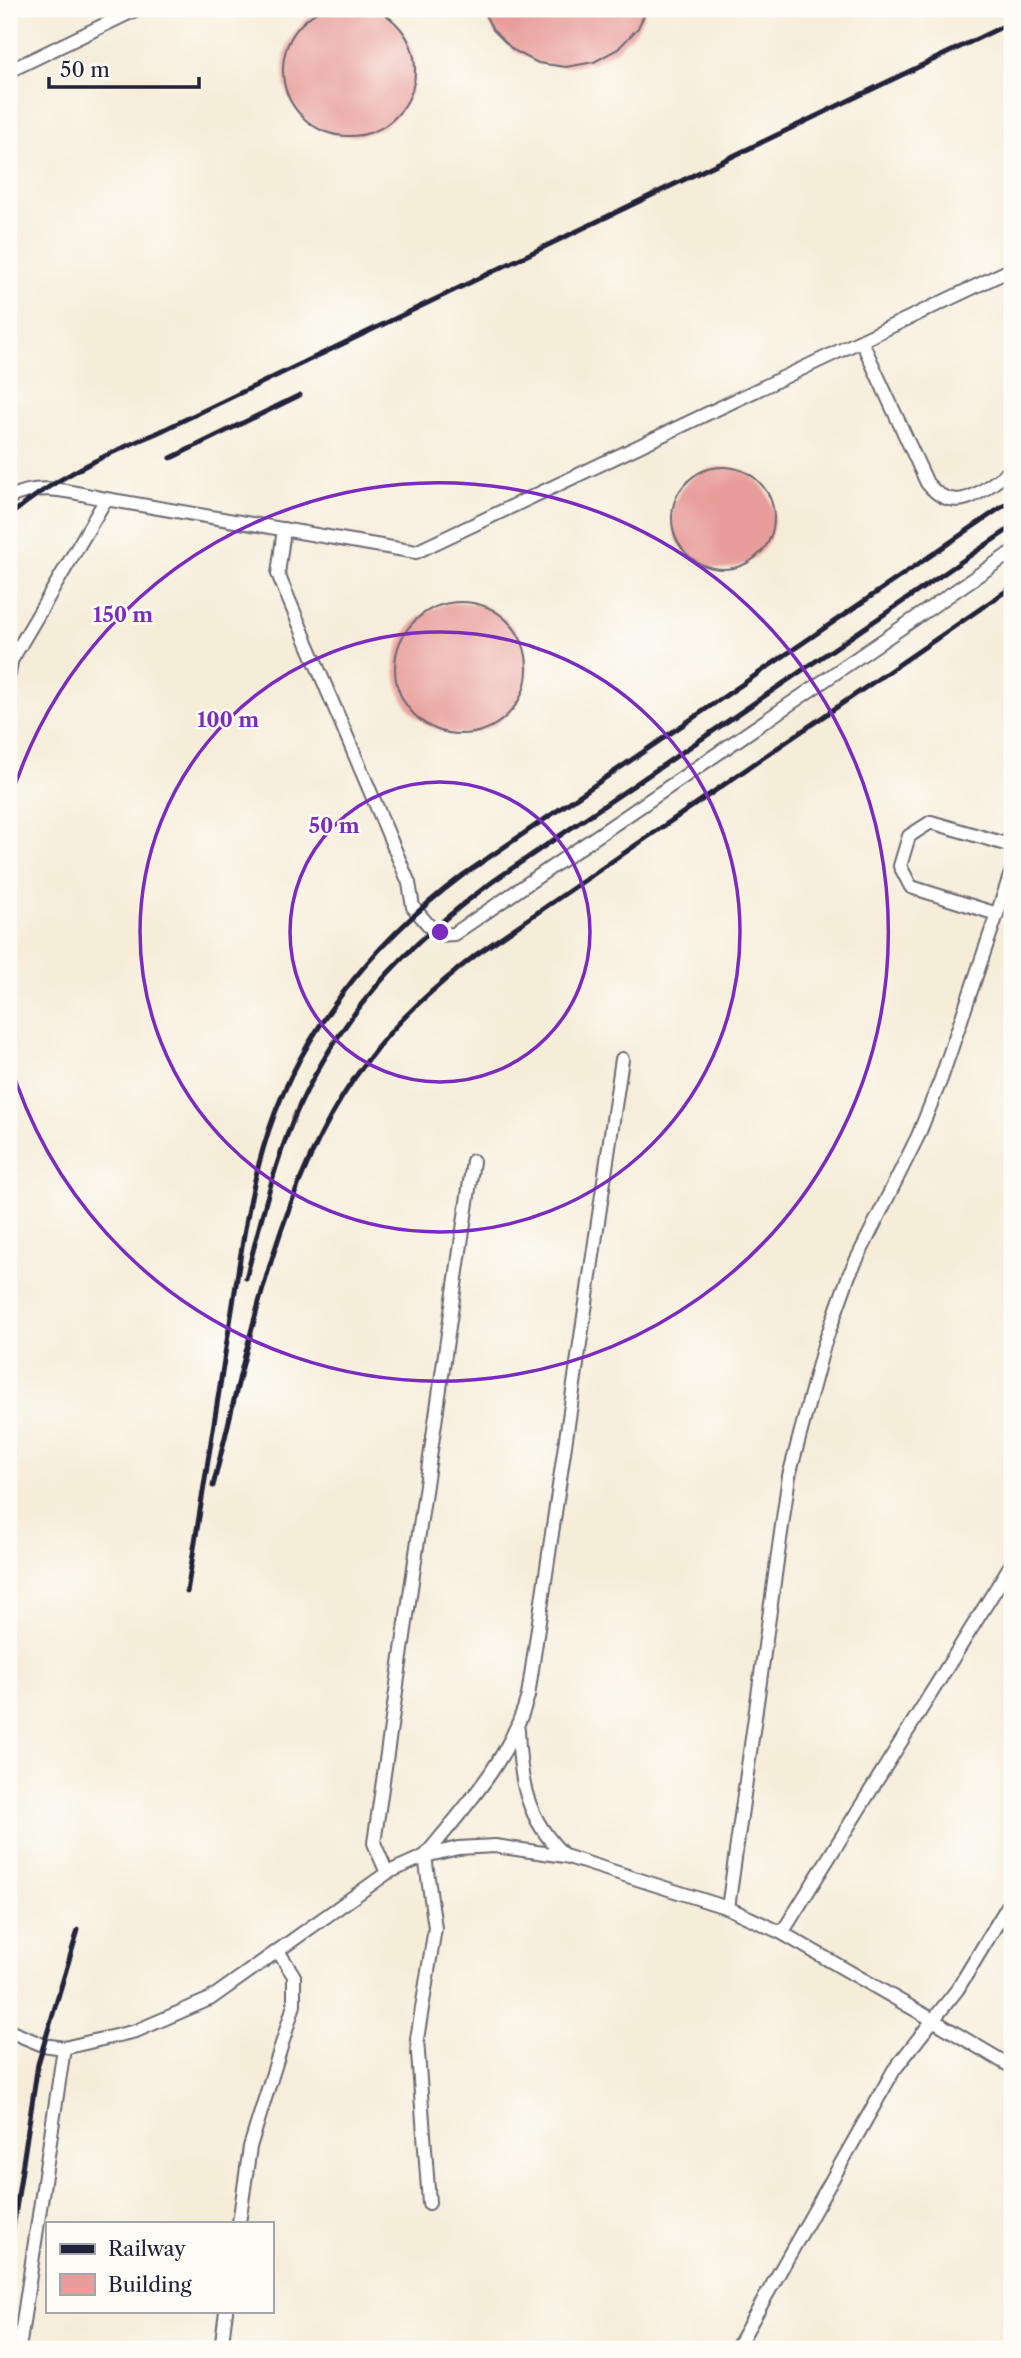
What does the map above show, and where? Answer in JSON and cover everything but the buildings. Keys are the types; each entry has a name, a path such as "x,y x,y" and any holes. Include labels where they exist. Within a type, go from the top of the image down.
{"lane":[{"path":"9,71 137,9"},
{"path":"9,498 24,489 38,487 416,552 1012,269"},
{"path":"862,342 927,483 937,495 948,501 973,496 1012,470"},
{"path":"9,675 11,662 106,499"},
{"path":"284,530 278,574 409,883 413,907 438,935 443,937 454,934 1012,552"},
{"path":"997,914 911,887 900,866 909,836 931,822 1012,846"},
{"path":"728,1908 789,1476 820,1358 849,1275 918,1136 942,1079 1012,870"},
{"path":"565,1856 547,1839 532,1811 520,1777 519,1730 528,1696 622,1059"},
{"path":"387,1873 374,1843 473,1161"},
{"path":"782,1933 1012,1563"},
{"path":"429,2203 417,2039 435,1928 425,1856 481,1789 519,1730"},
{"path":"9,2031 43,2045 64,2048 136,2031 210,1999 387,1873 425,1856 458,1848 495,1846 565,1856 728,1908 782,1933 1012,2067"},
{"path":"736,2349 894,2070 957,1990 1012,1899"},
{"path":"239,2222 250,2147 294,2005 294,1976 278,1951"},
{"path":"19,2349 64,2048"},
{"path":"221,2349 226,2312"}],"railway":[{"path":"9,516 61,479 98,459 1012,22"},
{"path":"171,458 300,395"},
{"path":"187,1592 242,1244 257,1172 277,1108 295,1069 316,1031 341,996 368,962 398,931 463,875 1012,500"},
{"path":"246,1278 279,1159 293,1120 311,1083 353,1016 403,958 431,931 495,880 1012,527"},
{"path":"213,1486 254,1321 289,1209 311,1156 337,1106 367,1061 392,1031 432,991 477,954 1012,587"},
{"path":"9,2255 38,2064 78,1930"}]}
